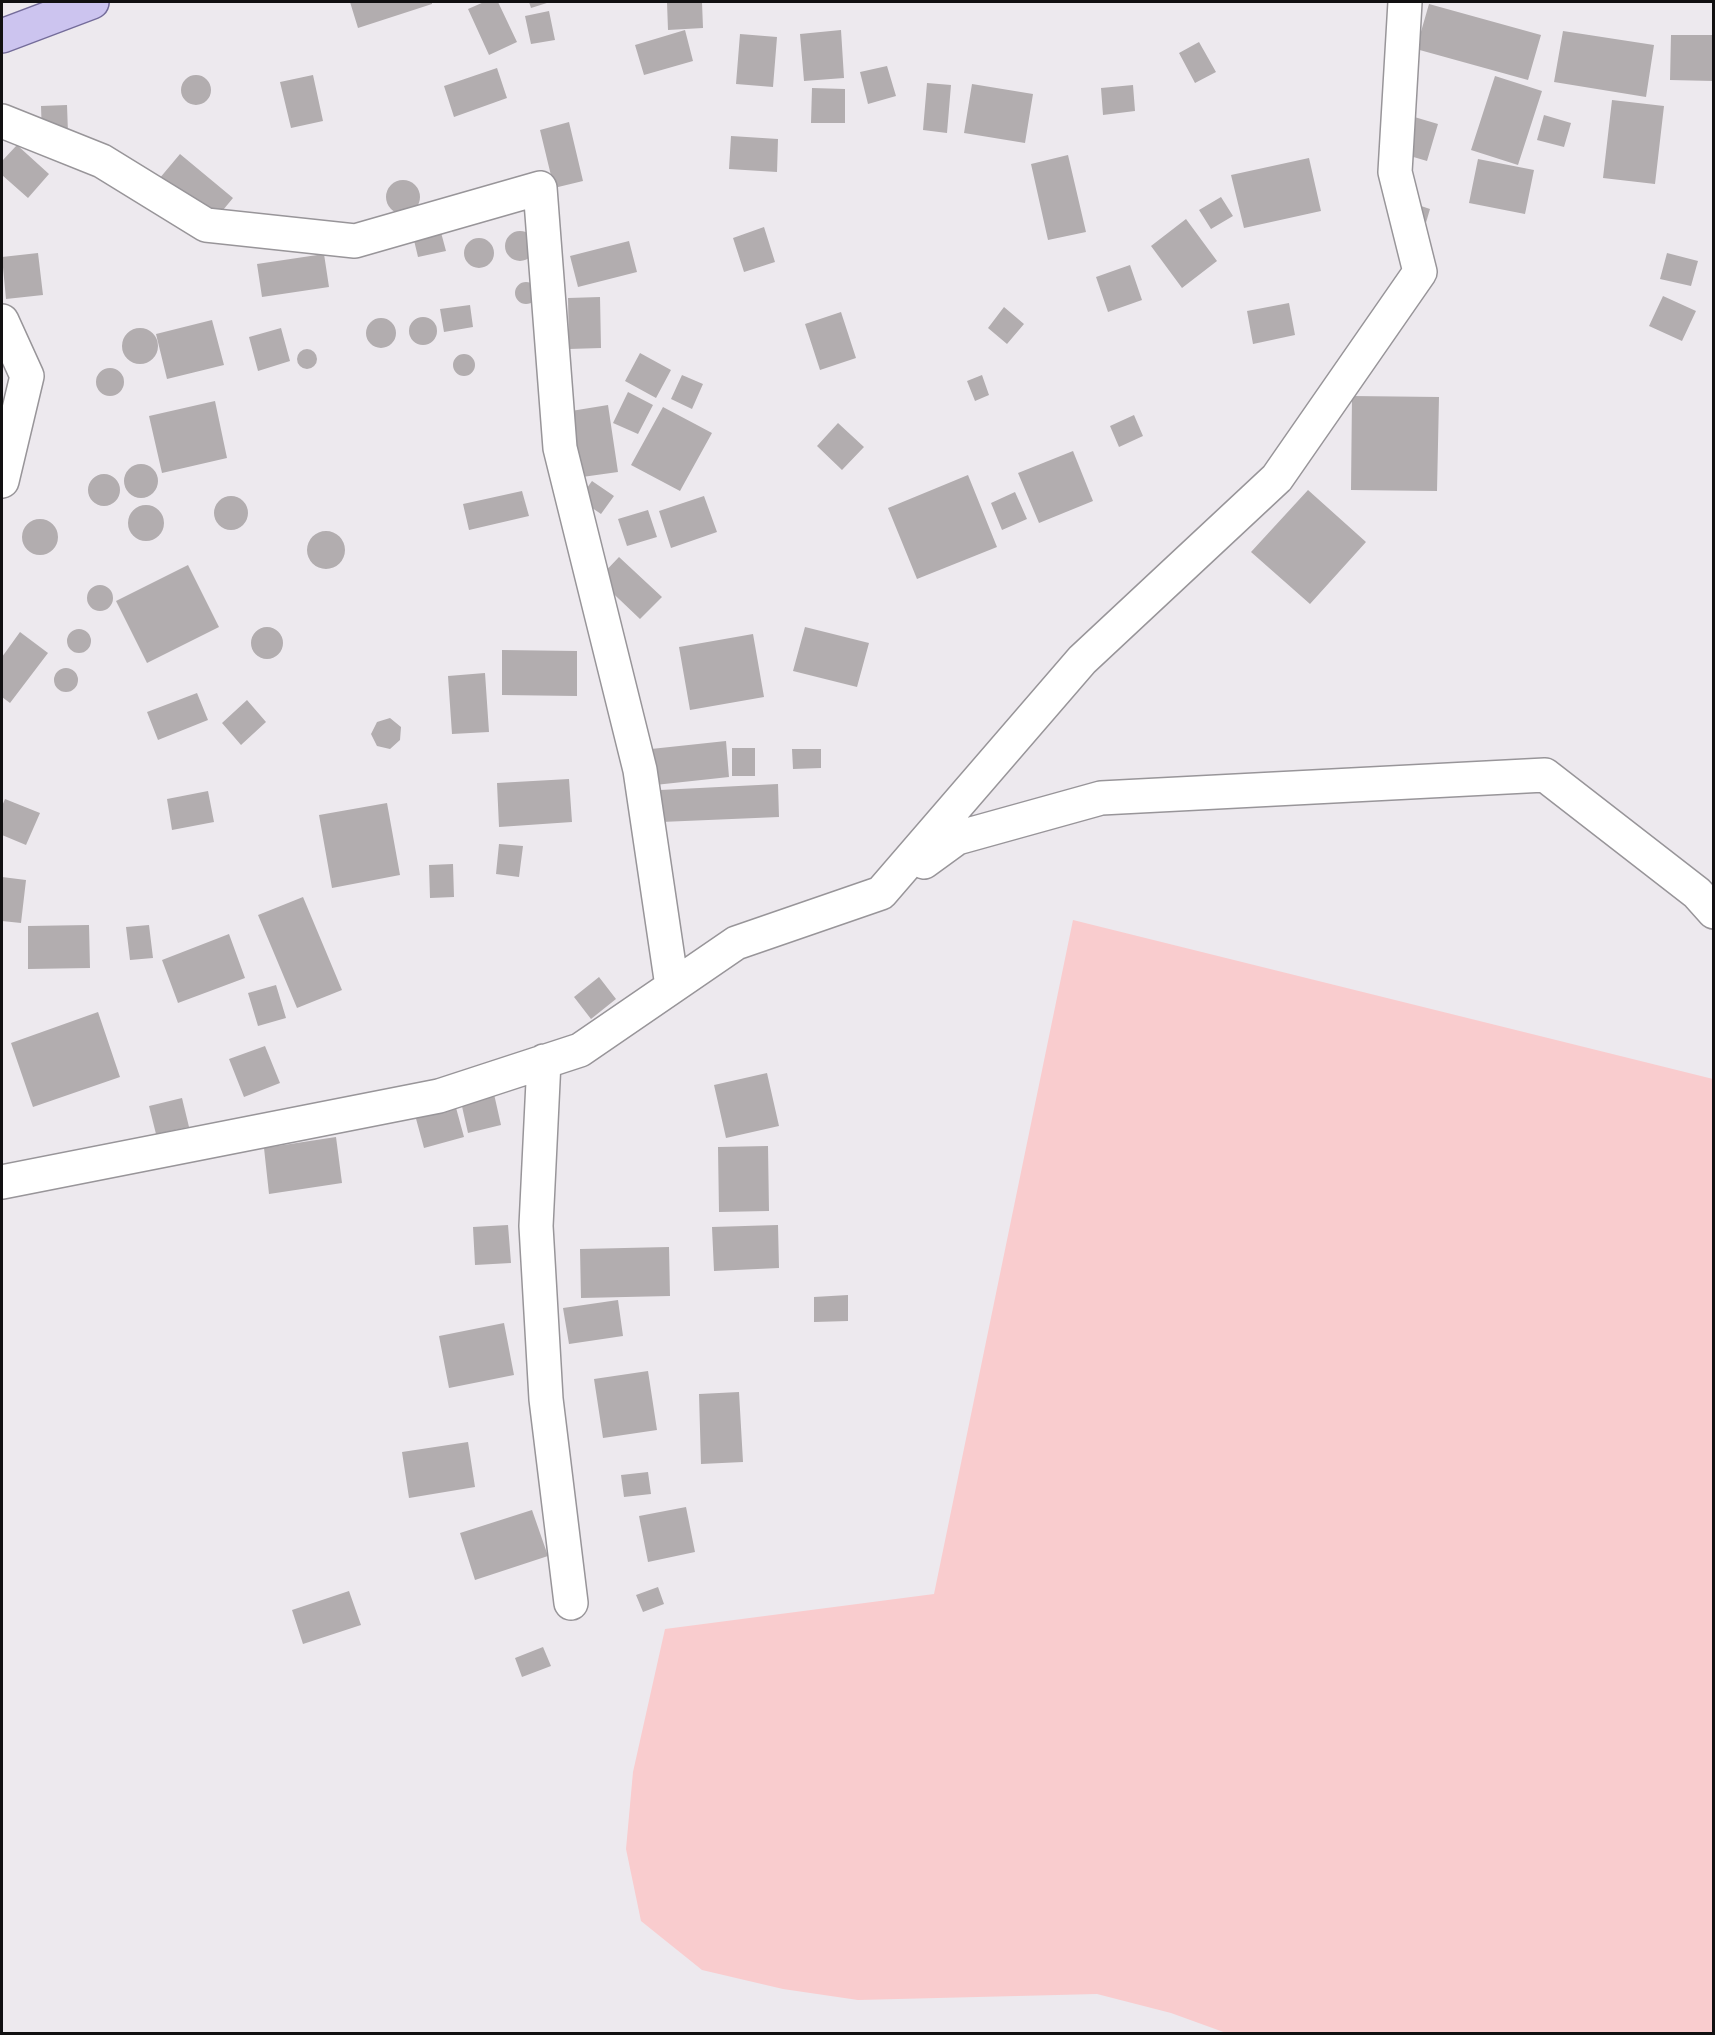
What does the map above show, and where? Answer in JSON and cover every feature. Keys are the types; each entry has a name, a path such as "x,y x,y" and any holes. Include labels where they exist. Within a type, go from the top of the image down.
{"main road":[{"path":"2,36 92,2"}],"street":[{"path":"881,893 1082,660 1277,478 1420,272 1395,172 1405,2"},
{"path":"2,121 102,161 206,225 355,241 540,188 560,448 640,770 672,986"},
{"path":"2,321 27,376 2,481"},
{"path":"2,1182 439,1096 580,1050 736,943 881,893 957,838 1101,798 1545,775 1697,893 1713,912"},
{"path":"544,1061 536,1226 546,1400 572,1603"}],"shaded area":[{"path":"1073,920 1713,1079 1713,2033 1229,2034 1171,2013 1097,1994 858,2000 783,1989 702,1970 641,1921 626,1849 633,1772 665,1629 934,1594"}],"building":[{"path":"350,2 432,2 432,4 358,28"},
{"path":"484,2 498,2 517,42 489,55 468,9"},
{"path":"529,2 550,2 531,8"},
{"path":"667,2 702,2 703,28 668,30"},
{"path":"1429,4 1541,35 1528,80 1416,49"},
{"path":"549,11 555,40 531,44 525,16"},
{"path":"685,30 693,61 644,75 635,45"},
{"path":"841,30 844,78 804,81 800,34"},
{"path":"1563,31 1654,45 1646,97 1554,82"},
{"path":"740,34 777,37 773,87 736,84"},
{"path":"1671,35 1714,35 1714,81 1670,80"},
{"path":"1199,42 1216,72 1195,83 1179,53"},
{"path":"887,66 896,96 868,104 860,72"},
{"path":"497,68 507,98 454,117 444,86"},
{"path":"196,75 207,79 211,90 207,101 196,105 185,101 181,90 185,79"},
{"path":"313,75 323,121 291,128 280,82"},
{"path":"1495,76 1542,91 1518,165 1471,150"},
{"path":"927,83 951,85 947,133 923,130"},
{"path":"972,84 1033,94 1025,143 964,133"},
{"path":"1133,85 1135,111 1103,115 1101,88"},
{"path":"812,88 845,89 845,123 811,123"},
{"path":"1612,100 1664,106 1655,184 1603,178"},
{"path":"67,105 68,133 42,135 41,106"},
{"path":"1544,115 1571,123 1564,147 1537,140"},
{"path":"1411,116 1438,124 1427,161 1400,153"},
{"path":"569,122 583,181 554,188 540,130"},
{"path":"731,136 778,139 777,172 729,169"},
{"path":"17,145 49,174 28,198 2,175 2,161"},
{"path":"180,154 233,198 213,222 159,179"},
{"path":"1068,155 1086,232 1048,240 1031,164"},
{"path":"1309,158 1321,211 1244,228 1231,175"},
{"path":"1478,159 1534,170 1525,214 1469,203"},
{"path":"403,180 415,185 420,197 415,209 403,214 391,209 386,197 391,185"},
{"path":"1221,197 1233,216 1211,229 1199,210"},
{"path":"1415,204 1430,209 1425,226"},
{"path":"1186,219 1217,261 1182,288 1151,246"},
{"path":"439,225 446,251 418,257 412,232"},
{"path":"764,227 775,262 744,272 733,238"},
{"path":"520,231 531,235 535,246 531,257 520,261 509,257 505,246 509,235"},
{"path":"479,238 489,243 494,253 489,263 479,268 469,263 464,253 469,243"},
{"path":"629,241 637,272 578,287 570,256"},
{"path":"38,253 43,295 6,299 2,257"},
{"path":"1667,253 1698,261 1691,286 1660,279"},
{"path":"324,254 329,287 262,297 257,264"},
{"path":"1130,265 1142,300 1108,312 1096,277"},
{"path":"526,282 534,285 537,293 534,301 526,304 518,301 515,293 518,285"},
{"path":"1663,296 1696,311 1682,341 1649,326"},
{"path":"600,297 601,348 569,349 568,298"},
{"path":"1289,303 1295,335 1253,344 1247,311"},
{"path":"470,305 473,327 444,332 440,309"},
{"path":"1004,307 1024,324 1007,344 988,328"},
{"path":"841,312 856,358 820,370 805,324"},
{"path":"423,317 433,321 437,331 433,341 423,345 413,341 409,331 413,321"},
{"path":"381,318 392,322 396,333 392,344 381,348 370,344 366,333 370,322"},
{"path":"212,320 224,365 167,379 156,334"},
{"path":"140,328 152,334 158,346 152,358 140,364 128,358 122,346 128,334"},
{"path":"281,328 290,361 258,371 249,337"},
{"path":"307,349 314,352 317,359 314,366 307,369 300,366 297,359 300,352"},
{"path":"640,353 671,370 656,398 625,381"},
{"path":"464,354 472,357 475,365 472,373 464,376 456,373 453,365 456,357"},
{"path":"110,368 120,372 124,382 120,392 110,396 100,392 96,382 100,372"},
{"path":"682,375 703,384 692,409 671,399"},
{"path":"982,375 989,395 975,401 967,381"},
{"path":"628,392 653,405 638,434 613,423"},
{"path":"1352,396 1439,397 1437,491 1351,490"},
{"path":"215,401 227,458 162,473 149,416"},
{"path":"608,405 618,472 575,478 565,412"},
{"path":"663,407 712,433 680,491 631,465"},
{"path":"1134,415 1143,436 1119,447 1110,426"},
{"path":"838,423 864,447 842,470 817,446"},
{"path":"1073,451 1093,501 1039,523 1018,473"},
{"path":"141,464 153,469 158,481 153,493 141,498 129,493 124,481 129,469"},
{"path":"104,474 116,478 120,490 116,502 104,506 92,502 88,490 92,478"},
{"path":"968,475 997,547 917,579 888,508"},
{"path":"592,481 614,496 601,514 579,499"},
{"path":"1308,490 1366,542 1310,604 1251,552"},
{"path":"522,491 529,516 469,530 463,504"},
{"path":"1015,492 1027,519 1002,530 991,503"},
{"path":"231,496 243,501 248,513 243,525 231,530 219,525 214,513 219,501"},
{"path":"704,496 717,532 671,548 659,511"},
{"path":"146,505 159,510 164,523 159,536 146,541 133,536 128,523 133,510"},
{"path":"648,510 657,537 627,546 618,519"},
{"path":"40,519 53,524 58,537 53,550 40,555 27,550 22,537 27,524"},
{"path":"326,531 340,536 345,550 340,564 326,569 312,564 307,550 312,536"},
{"path":"619,557 662,597 640,619 598,579"},
{"path":"188,565 219,627 147,663 116,601"},
{"path":"100,585 110,588 113,598 110,608 100,611 90,608 87,598 90,588"},
{"path":"267,627 278,632 283,643 278,654 267,659 256,654 251,643 256,632"},
{"path":"805,627 869,643 857,687 793,671"},
{"path":"79,629 87,633 91,641 87,649 79,653 71,649 67,641 71,633"},
{"path":"20,632 48,653 10,703 2,697 2,657"},
{"path":"753,634 764,697 690,710 679,647"},
{"path":"502,650 577,651 577,696 502,695"},
{"path":"66,668 71,669 77,675 77,685 71,691 66,692 61,691 55,685 54,680 55,675 61,669"},
{"path":"485,673 489,732 452,734 448,676"},
{"path":"197,693 208,720 158,740 147,712"},
{"path":"247,700 266,722 241,745 222,723"},
{"path":"390,718 401,727 400,740 390,749 377,746 371,734 377,722"},
{"path":"726,741 729,777 655,785 651,749"},
{"path":"732,748 755,748 755,776 732,776"},
{"path":"792,749 821,749 821,768 793,769"},
{"path":"569,779 572,822 499,827 497,783"},
{"path":"778,784 779,817 661,822 660,790"},
{"path":"208,791 214,822 172,830 167,799"},
{"path":"5,799 40,813 26,845 2,835 2,806"},
{"path":"387,803 400,875 332,888 319,815"},
{"path":"499,844 523,846 519,877 496,874"},
{"path":"453,864 454,897 430,898 429,865"},
{"path":"2,877 26,880 21,923 2,921"},
{"path":"303,897 342,990 297,1008 258,915"},
{"path":"89,925 90,968 28,969 28,926"},
{"path":"149,925 153,958 130,960 126,927"},
{"path":"229,934 245,978 178,1003 162,960"},
{"path":"599,977 616,999 591,1019 574,997"},
{"path":"276,985 286,1018 258,1026 248,993"},
{"path":"98,1012 120,1077 33,1107 11,1043"},
{"path":"265,1046 280,1083 244,1097 229,1059"},
{"path":"767,1073 779,1126 726,1138 714,1085"},
{"path":"494,1094 501,1125 468,1133 461,1102"},
{"path":"182,1098 189,1127 156,1134 149,1106"},
{"path":"455,1104 464,1137 424,1148 415,1115"},
{"path":"336,1137 342,1183 269,1194 264,1148"},
{"path":"768,1146 769,1211 719,1212 718,1147"},
{"path":"508,1225 511,1263 475,1265 473,1227"},
{"path":"778,1225 779,1268 714,1271 712,1227"},
{"path":"669,1247 670,1296 581,1298 580,1249"},
{"path":"848,1295 848,1321 814,1322 814,1297"},
{"path":"618,1300 623,1336 569,1344 563,1308"},
{"path":"504,1323 514,1375 449,1388 439,1336"},
{"path":"648,1371 657,1430 603,1438 594,1379"},
{"path":"739,1392 743,1462 701,1464 699,1394"},
{"path":"468,1442 475,1487 409,1498 402,1452"},
{"path":"648,1472 651,1494 624,1497 621,1475"},
{"path":"686,1507 695,1552 648,1562 639,1516"},
{"path":"532,1510 548,1556 475,1580 460,1533"},
{"path":"658,1587 664,1604 643,1612 636,1595"},
{"path":"349,1591 361,1625 303,1644 292,1610"},
{"path":"543,1647 551,1666 522,1677 515,1658"}]}
